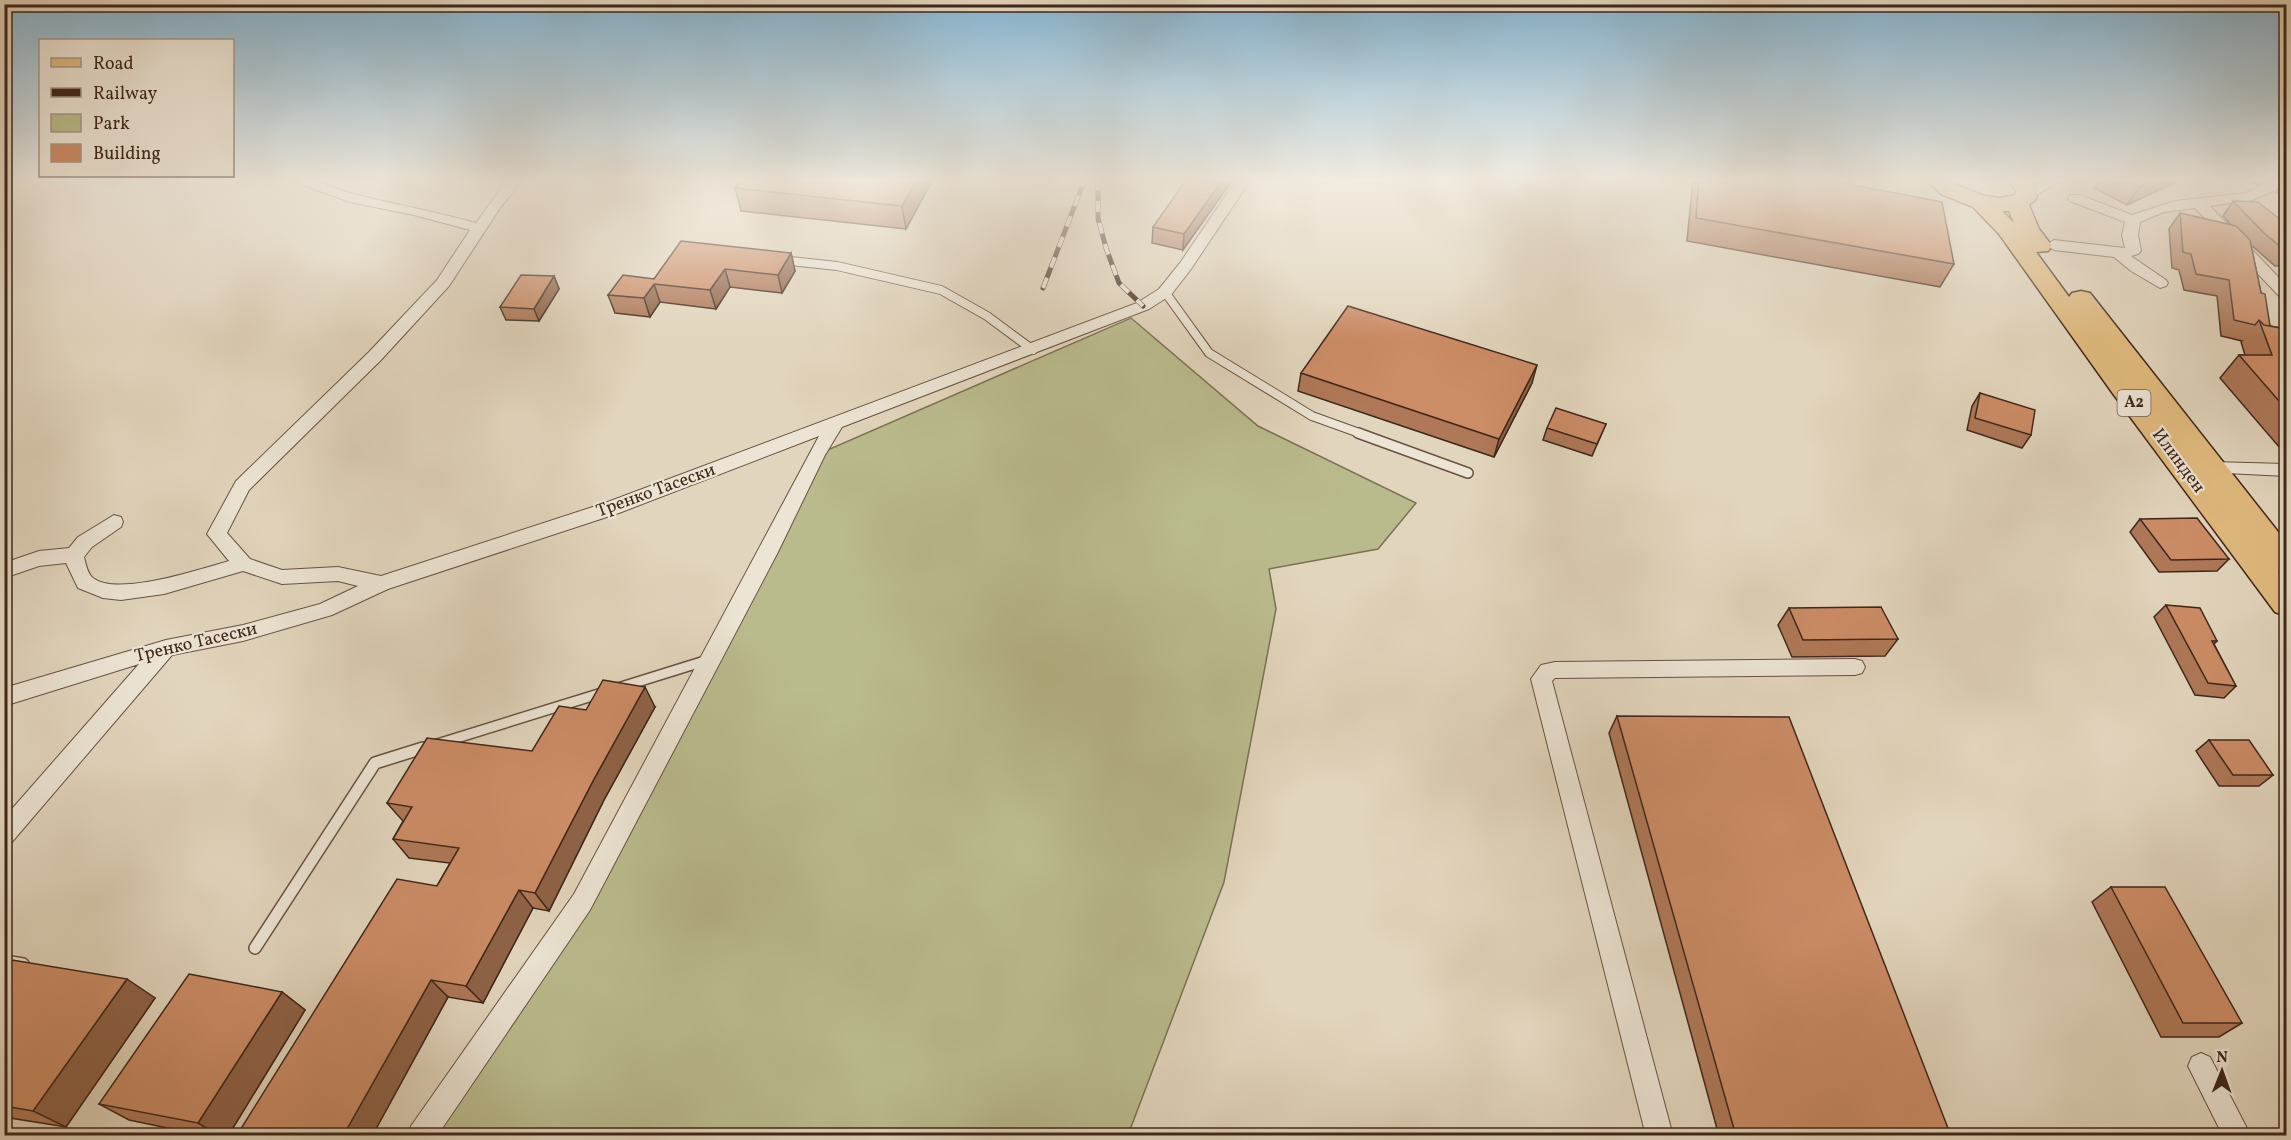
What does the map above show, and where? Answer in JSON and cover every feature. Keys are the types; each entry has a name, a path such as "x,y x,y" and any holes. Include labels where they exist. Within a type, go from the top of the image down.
{"main road":[{"name":"Илинден","path":"2009,232 2123,389 2286,604"},
{"name":"Илинден","path":"2030,232 2286,564"}],"street":[{"path":"381,584 338,574 282,577 243,564 218,534 242,486 375,356 443,283 476,232"},
{"name":"Тренко Тасески","path":"4,697 166,648 243,633 325,610 381,584 612,508 1033,350 1143,306 1165,292 1186,267 1209,232"},
{"path":"2054,245 2119,253 2133,251 2131,232"},
{"path":"2227,232 2286,294"},
{"path":"2119,253 2136,268 2160,283"},
{"path":"421,1136 582,902 816,455 835,424"},
{"path":"2212,468 2286,470"},
{"path":"74,556 85,542 114,522"},
{"path":"4,571 36,557 59,554 74,556"},
{"path":"74,556 77,569 86,584 105,592 167,586 243,564"},
{"path":"4,835 166,648"},
{"path":"1660,1136 1541,679 1543,674 1555,670 1855,668"},
{"path":"2201,1066 2238,1136"}],"lane":[{"path":"770,258 837,266 941,290 987,316 1033,350"},
{"path":"1165,292 1209,353 1312,416 1468,473"},
{"path":"255,948 375,763 710,660"},
{"path":"4,961 28,965 16,980"}],"green space":[{"path":"1131,318 1258,426 1416,503 1378,549 1269,569 1276,609 1224,882 1128,1135 421,1136 582,902 816,455"}],"building":[{"path":"1776,232 1948,232 1954,264"},
{"path":"2181,232 2242,232 2250,240 2261,293 2265,294 2270,326 2264,325 2259,320 2255,325 2234,320 2229,280 2196,274 2191,254 2183,252"},
{"path":"2263,232 2286,232 2286,251"},
{"path":"681,241 791,253 778,275 725,269 710,290 654,284 644,298 608,295 623,275 654,279"},
{"path":"521,275 554,276 534,309 500,307"},
{"path":"1348,306 1537,365 1499,439 1301,373"},
{"path":"2259,320 2264,325 2286,329 2286,409 2239,355 2272,355"},
{"path":"1980,393 2035,410 2031,435 1975,418"},
{"path":"1556,408 1606,424 1597,444 1547,428"},
{"path":"2197,518 2229,559 2171,560 2140,519"},
{"path":"2166,605 2200,608 2217,641 2212,641 2236,686 2208,683"},
{"path":"1881,607 1898,639 1803,640 1789,608"},
{"path":"603,680 645,687 535,893 519,890 466,986 431,980 343,1136 237,1135 397,879 437,886 459,848 393,839 412,807 387,803 427,738 532,751 559,706 586,710"},
{"path":"1617,716 1789,717 1951,1136 1736,1136"},
{"path":"2209,740 2249,740 2273,775 2233,775"},
{"path":"2111,887 2165,887 2242,1023 2183,1023"},
{"path":"12,960 127,979 33,1111 4,1106 4,969"},
{"path":"189,974 282,992 198,1123 99,1104"}],"railway":[{"path":"1043,288 1065,232"},
{"path":"1102,232 1119,283 1143,306"}]}
